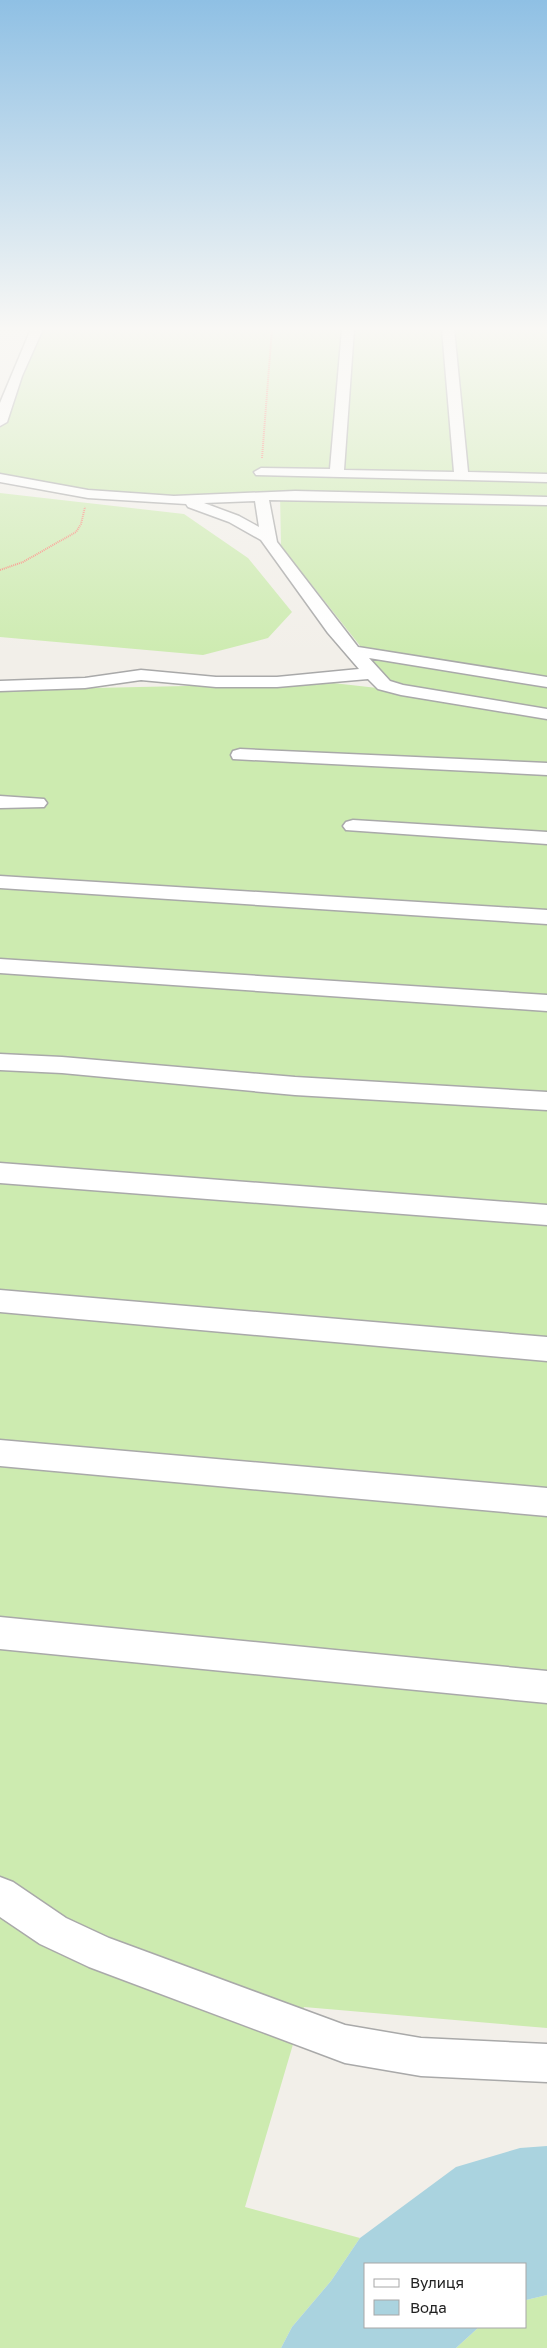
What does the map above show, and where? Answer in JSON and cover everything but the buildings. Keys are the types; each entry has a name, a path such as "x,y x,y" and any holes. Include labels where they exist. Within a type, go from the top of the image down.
{"street":[{"path":"337,472 340,439"},
{"path":"458,439 461,476"},
{"path":"260,472 337,472 547,478"},
{"path":"0,478 88,494 174,500 340,495 547,501"},
{"path":"261,496 268,538"},
{"path":"174,500 218,512 268,538 334,629 384,685 401,690 547,714"},
{"path":"354,652 547,682"},
{"path":"0,686 85,683 141,675 216,682 277,682 372,673"},
{"path":"240,755 547,769"},
{"path":"0,802 37,803"},
{"path":"353,826 547,838"},
{"path":"0,882 547,917"},
{"path":"0,966 547,1003"},
{"path":"0,1062 62,1065 295,1086 547,1101"},
{"path":"0,1173 547,1215"},
{"path":"0,1301 547,1349"},
{"path":"0,1453 547,1502"},
{"path":"0,1633 547,1687"},
{"path":"0,1895 53,1931 102,1954 345,2044 421,2058 547,2063"}],"path":[{"path":"260,472 263,439"},
{"path":"0,570 23,562 76,532 81,524 88,494"}],"green space":[{"path":"0,439 547,439 547,2028 304,2007 245,2207 360,2238 331,2281 292,2327 281,2348 0,2348 0,690 333,683 395,690 281,546 280,492 177,496 92,490 0,475"},
{"path":"0,493 184,514 248,558 292,612 268,638 203,655 0,637"},
{"path":"547,2295 547,2348 456,2348 478,2328 527,2328 527,2300"}],"water":[{"path":"547,2146 547,2295 527,2300 527,2263 364,2263 364,2328 478,2328 456,2348 281,2348 292,2327 331,2281 360,2238 456,2167 520,2148"}]}
